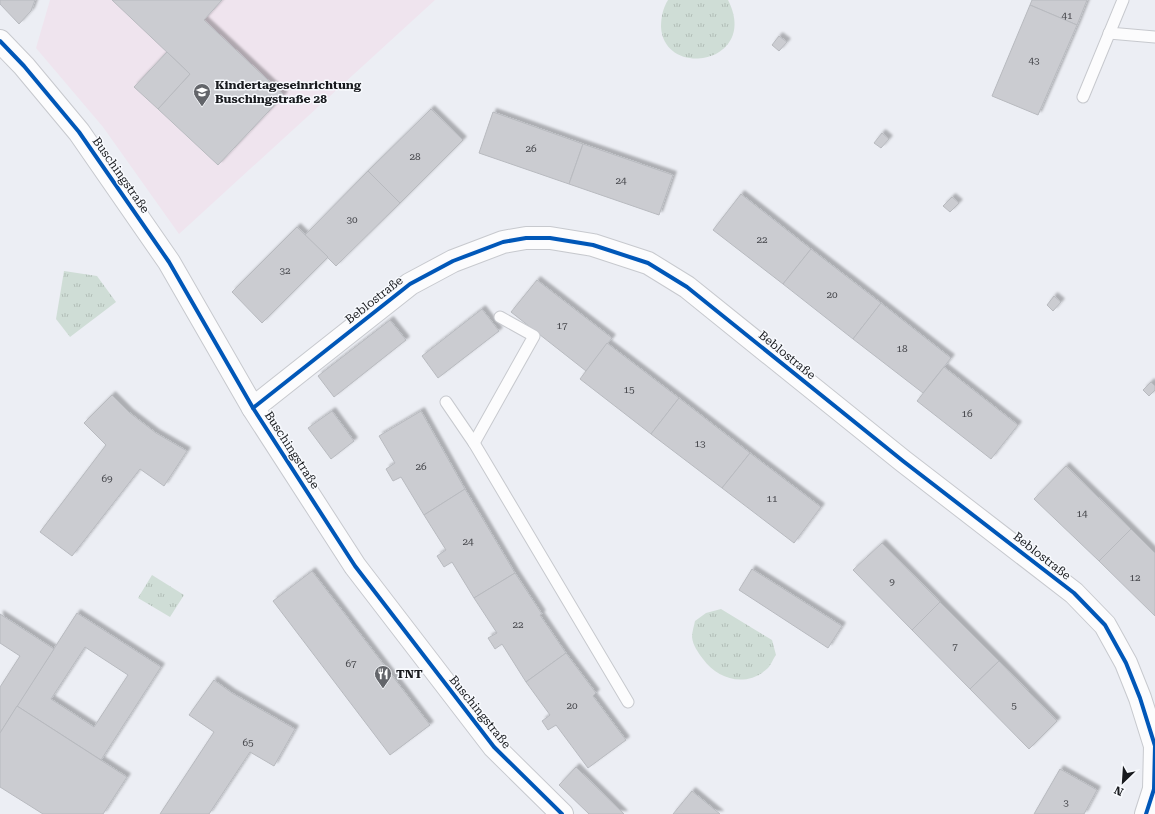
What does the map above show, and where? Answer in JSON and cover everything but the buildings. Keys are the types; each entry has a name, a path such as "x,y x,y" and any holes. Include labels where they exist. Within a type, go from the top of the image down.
{"street":[{"name":"Buschingstraße","path":"0,42 24,66 79,132 169,262 253,408 355,566 494,747 562,814"},
{"name":"Beblostraße","path":"253,408 410,284 454,261 503,242 526,238 550,238 594,246 648,263 687,287 903,461 1074,593 1105,625 1126,663 1140,698 1155,746 1154,789 1146,814"}],"lane":[{"path":"1083,96 1123,0"},
{"path":"1109,33 1155,37"},
{"path":"474,442 534,336 500,317"},
{"path":"446,402 474,442 628,702"}],"shaded area":[{"name":"Kindertageseinrichtung Buschingstraße 28","path":"50,0 435,0 179,234 103,127 36,48"}],"green space":[{"path":"668,0 728,0 734,21 731,38 722,50 708,57 692,58 677,54 666,44 661,27 661,20"},
{"path":"64,271 97,276 116,302 70,337 56,319"},
{"path":"152,575 184,595 170,617 138,598"},
{"path":"721,609 772,640 776,655 769,667 760,674 751,678 742,679 733,679 725,676 709,666 696,649 692,637 695,621 706,613"}],"cycle path":[{"path":"0,41 24,66 79,132 169,262 253,408 355,566 494,747 562,814"},
{"path":"253,408 410,284 453,261 503,242 526,238 550,238 593,245 648,263 687,287 903,461 1074,593 1105,625 1126,663 1140,698 1155,746 1154,789 1146,814"}],"place":[{"name":"Kindertageseinrichtung Buschingstraße 28","path":"202,107"},
{"name":"TNT","path":"383,689"}]}
